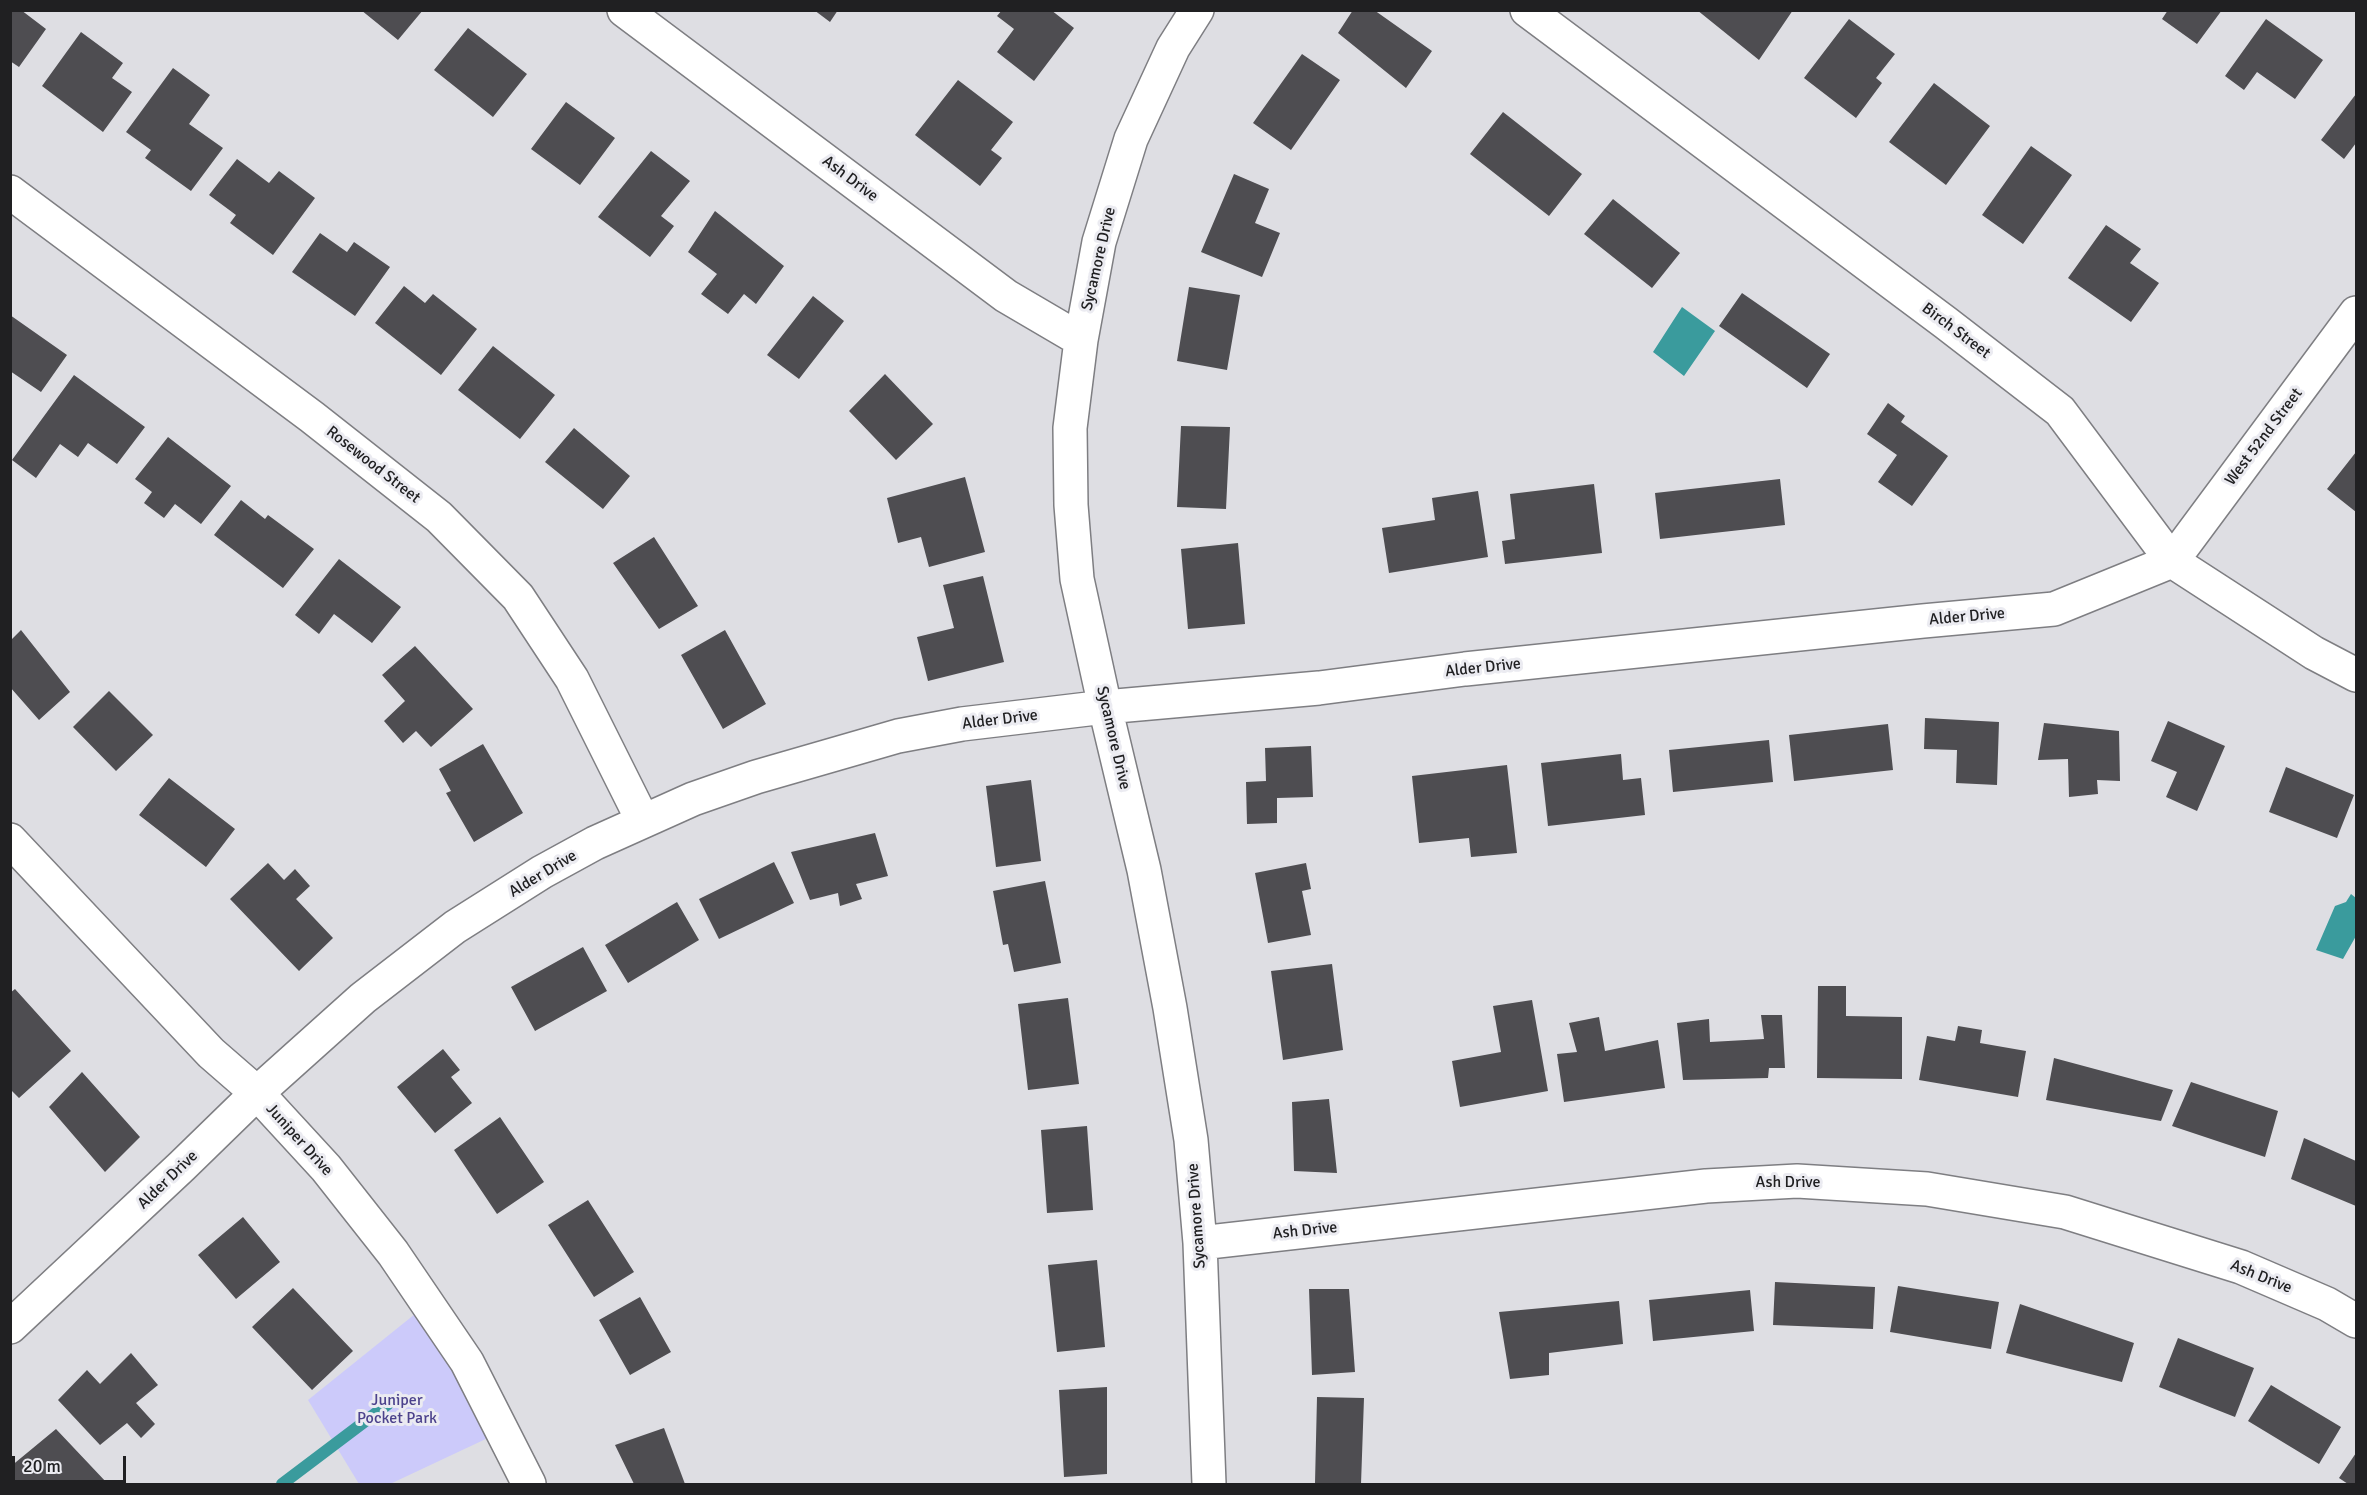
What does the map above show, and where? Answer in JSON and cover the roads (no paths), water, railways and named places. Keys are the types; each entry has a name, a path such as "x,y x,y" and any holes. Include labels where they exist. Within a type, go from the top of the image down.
{"street":[{"name":"Ash Drive","path":"624,10 1006,296 1081,340"},
{"name":"Sycamore Drive","path":"1197,10 1173,48 1131,139 1100,242 1081,340 1070,428 1071,505 1077,579 1144,870 1170,1008 1191,1140 1200,1243 1209,1485"},
{"name":"Birch Street","path":"1527,10 1946,322 2060,411 2172,561 2314,653 2356,675"},
{"name":"Rosewood Street","path":"10,192 312,417 440,517 518,597 572,678 644,821"},
{"name":"West 52nd Street","path":"2172,561 2356,313"},
{"name":"Alder Drive","path":"10,1327 182,1166 256,1093 363,998 455,927 542,872 595,843 693,799 756,777 898,736 962,724 1105,707 1319,688 1489,667 2054,609 2172,561"},
{"name":"Juniper Drive","path":"10,840 211,1053 256,1093 326,1168 393,1253 467,1362 529,1485"},
{"name":"Ash Drive","path":"1200,1243 1706,1186 1797,1181 1927,1189 2065,1212 2241,1267 2327,1304 2356,1322"}],"waterway":[{"path":"282,1484 388,1404"}],"park label":[{"name":"Juniper Pocket Park","path":"397,1410"}]}
